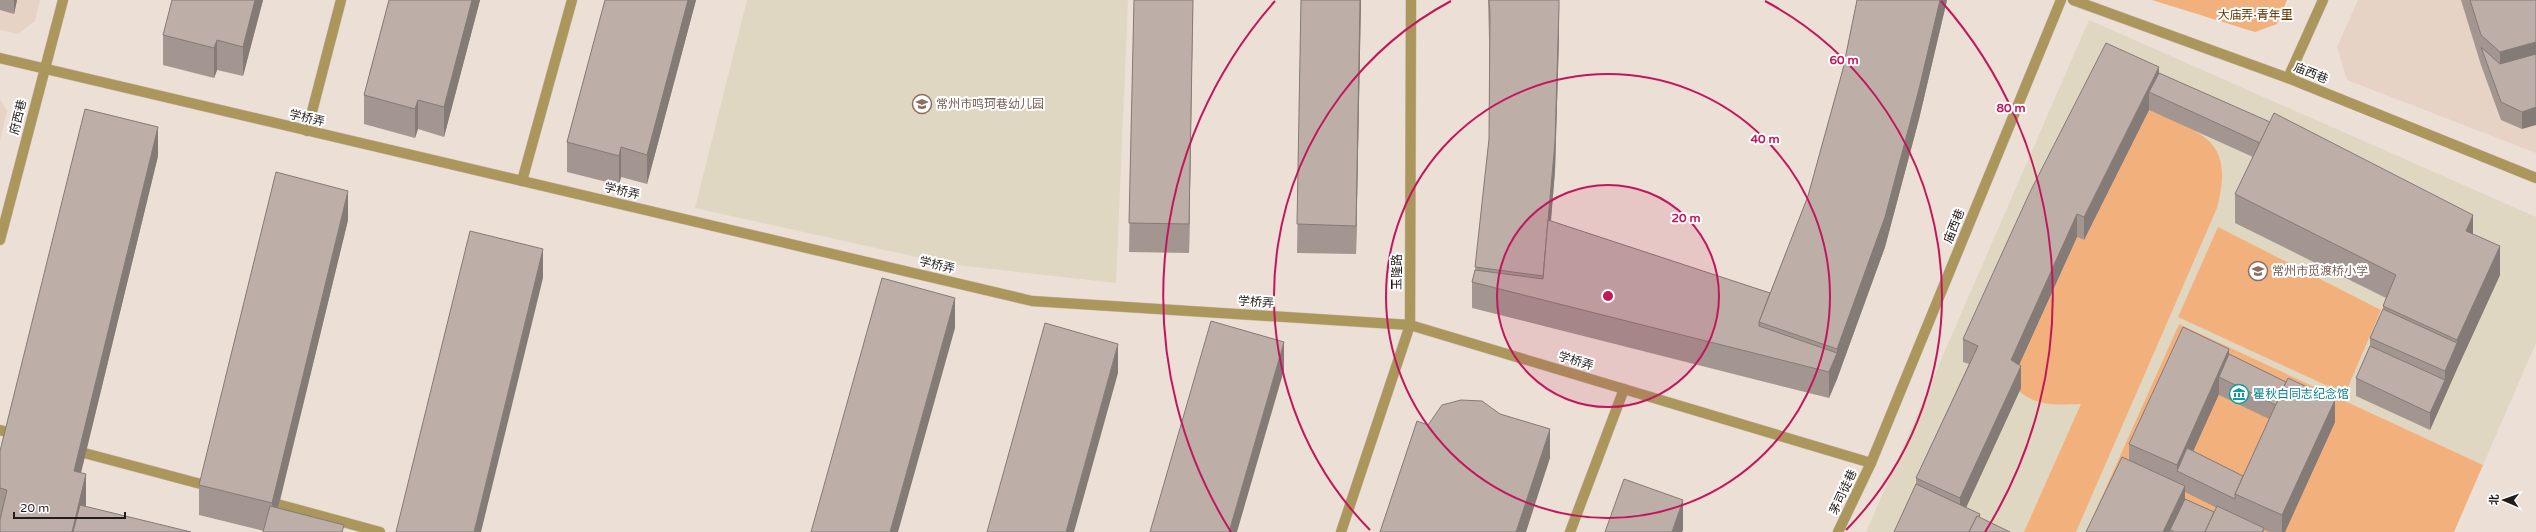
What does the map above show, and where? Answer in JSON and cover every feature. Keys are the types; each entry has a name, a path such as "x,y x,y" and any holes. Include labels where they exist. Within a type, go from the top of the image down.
{"street":[{"name":"府西巷","path":"0,240 63,0"},
{"path":"306,131 341,0"},
{"path":"522,181 572,0"},
{"name":"玉隆路","path":"1341,532 1410,325 1411,0"},
{"name":"庙西巷","path":"1871,463 2062,0"},
{"name":"庙西巷","path":"2073,0 2288,78 2536,178"},
{"path":"2288,78 2323,0"},
{"name":"学桥弄","path":"0,58 44,70 1032,301 1410,325 1871,463"},
{"path":"1570,532 1624,389"},
{"path":"0,430 30,438"},
{"path":"61,446 221,489"},
{"name":"茅司徒巷","path":"1838,532 1871,463"},
{"path":"259,499 380,532"}],"shaded area":[{"path":"0,0 40,0 35,21 18,34 0,30"},
{"name":"常州市鸣珂巷幼儿园","path":"747,0 1128,0 1116,283 948,264 695,208"},
{"path":"2358,0 2536,0 2536,153 2347,80 2337,47"},
{"name":"常州市觅渡桥小学","path":"2089,20 2536,217 2536,343 2483,465 2179,324 2086,532 1866,532"},
{"path":"0,99 7,111 0,140"}],"green space":[{"name":"大庙弄·青年里","path":"2152,0 2287,0 2277,24 2255,32"},
{"path":"2149,110 2199,133 2210,142 2218,153 2222,167 2217,208 2076,532 2024,532 2081,404 2061,405 2043,403 2027,397 2011,383 2077,237 2084,240"},
{"path":"2218,227 2381,310 2345,394 2178,317"},
{"name":"瞿秋白同志纪念馆","path":"2179,324 2483,465 2454,532 2086,532"}],"building":[{"path":"172,0 255,0 243,47 217,40 214,48 163,35"},
{"path":"389,0 472,0 444,107 418,100 415,109 364,95"},
{"path":"605,0 688,0 647,155 621,147 619,156 567,142"},
{"path":"1134,0 1193,0 1189,224 1129,223"},
{"path":"1301,0 1360,0 1356,226 1297,224"},
{"path":"1489,0 1559,0 1555,142 1543,276 1475,267 1489,139"},
{"path":"1857,0 1940,0 1919,89 1885,217 1837,349 1759,322 1808,196 1843,69"},
{"path":"2470,0 2536,0 2536,42 2500,52 2481,35"},
{"path":"2106,43 2159,67 2084,217 2077,214 2011,360 2021,366 1960,498 1916,478 1978,346 1963,339 2030,192"},
{"path":"2481,47 2500,64 2536,54 2536,107 2522,112 2501,102"},
{"path":"2159,73 2270,122 2260,143 2149,92"},
{"path":"85,109 158,127 74,471 86,474 72,532 0,532 0,520 7,490 0,488 0,451"},
{"path":"2274,113 2473,215 2466,231 2500,246 2457,340 2383,306 2396,275 2235,194"},
{"path":"276,172 348,191 272,503 199,485"},
{"path":"1548,220 1770,293 1759,322 1759,326 1837,353 1829,372 1472,282 1475,270 1543,279"},
{"path":"470,231 543,249 474,532 396,532"},
{"path":"882,278 955,298 890,532 811,532"},
{"path":"2383,309 2457,343 2445,371 2370,338"},
{"path":"1211,321 1284,342 1229,532 1150,532"},
{"path":"1045,323 1118,344 1066,532 987,532"},
{"path":"2183,327 2229,349 2177,465 2129,444"},
{"path":"2370,346 2445,380 2430,413 2356,378"},
{"path":"2229,354 2286,382 2276,405 2219,377"},
{"path":"2288,378 2335,400 2282,515 2235,494"},
{"path":"1461,400 1482,401 1500,414 1550,429 1516,532 1380,532 1417,421 1428,425 1442,405"},
{"path":"2187,448 2243,476 2235,494 2235,499 2177,471"},
{"path":"2122,457 2185,486 2163,532 2086,532"},
{"path":"1624,479 1683,500 1672,532 1605,532"},
{"path":"1916,484 1980,514 1979,517 1977,516 1969,532 1894,532"},
{"path":"2185,499 2214,512 2205,532 2175,532 2170,530"},
{"path":"80,505 191,532 73,532"},
{"path":"270,506 344,525 342,532 263,532"},
{"path":"2217,506 2264,528 2262,532 2205,532"},
{"path":"1977,516 2010,532 1969,532"}],"place":[{"name":"常州市鸣珂巷幼儿园","path":"922,104"},
{"name":"常州市觅渡桥小学","path":"2258,271"},
{"name":"瞿秋白同志纪念馆","path":"2239,394"}]}
